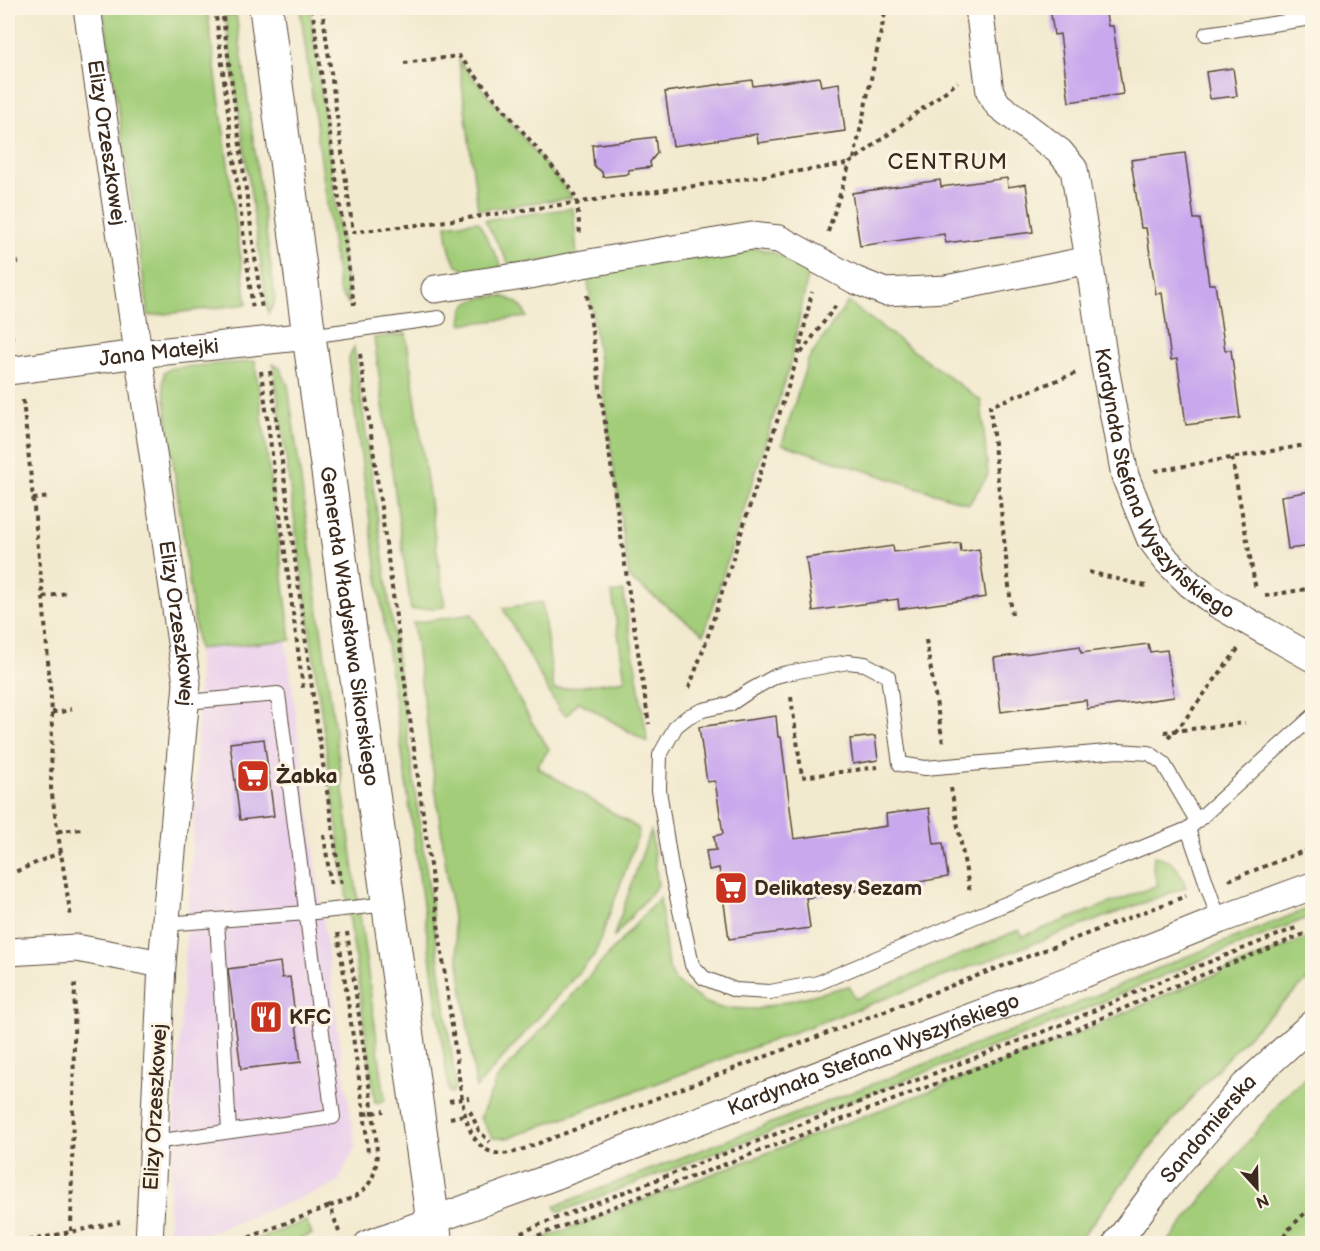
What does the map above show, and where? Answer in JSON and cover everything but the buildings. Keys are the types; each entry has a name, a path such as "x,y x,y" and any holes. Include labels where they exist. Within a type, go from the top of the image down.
{"street":[{"name":"Elizy Orzeszkowej","path":"87,8 187,683 162,964 149,1244"},
{"name":"Generała Władysława Sikorskiego","path":"266,8 309,336 434,1232"},
{"path":"435,289 530,275 582,264 752,236 779,239 855,280 885,292 946,289 1089,260 1074,169 1060,152 998,105 990,92 979,8"},
{"name":"Kardynała Stefana Wyszyńskiego","path":"1089,260 1104,362 1125,476 1150,538 1167,561 1190,584 1217,604 1312,658"},
{"name":"Jana Matejki","path":"10,359 138,354 309,336"},
{"name":"Kardynała Stefana Wyszyńskiego","path":"368,1244 434,1232 522,1189 1312,886"},
{"path":"8,952 76,948 162,964"},
{"name":"Sandomierska","path":"1116,1244 1157,1189 1244,1086 1312,1024"}],"lane":[{"path":"1206,34 1312,18"},
{"path":"309,336 439,318"},
{"path":"1219,920 1192,825 1163,763 1149,753 1118,751 925,768 900,764 888,676 865,664 848,662 776,676 730,704 703,710 689,716 676,726 660,755 659,790 672,874 692,965 704,978 735,990 770,992 819,983 1192,825 1312,717"},
{"path":"154,1142 333,1117 278,694 185,702"},
{"path":"165,924 388,904"},
{"path":"217,920 229,1131"}],"path":[{"path":"215,8 313,696 369,1153"},
{"path":"240,8 221,9 304,692"},
{"path":"312,8 464,1115 476,1140 487,1151 509,1155 1191,894"},
{"path":"322,8 353,232 425,224 842,165 850,162 986,62"},
{"path":"854,159 886,8"},
{"path":"404,63 459,56 572,190 577,202 582,264 628,586 653,747 660,755"},
{"path":"676,726 706,642 798,357 819,261 850,162"},
{"path":"8,264 19,262"},
{"path":"798,357 855,280"},
{"path":"8,308 10,359"},
{"path":"1012,615 990,406 1104,362"},
{"path":"23,395 52,712 51,788 76,948 71,1231"},
{"path":"1125,476 1312,444"},
{"path":"33,499 50,497"},
{"path":"43,597 67,593"},
{"path":"787,673 802,777 900,764"},
{"path":"52,712 72,709"},
{"path":"58,831 83,829"},
{"path":"232,1244 357,1196 376,1172 377,1151 373,1113 339,910 323,830"},
{"path":"1228,880 1312,848"},
{"path":"8,875 61,852"},
{"path":"507,1244 513,1237 536,1226 1063,1024 1166,979 1302,926"},
{"path":"522,1244 537,1236 1066,1034 1167,989 1312,931"},
{"path":"447,1102 469,1098"},
{"path":"364,1114 387,1110"},
{"path":"470,1111 479,1131 490,1142"},
{"path":"449,1118 464,1115"},
{"path":"375,1130 382,1128"},
{"path":"330,1206 337,1227"},
{"path":"1278,1244 1288,1230 1312,1206"},
{"path":"12,1244 151,1215"},
{"path":"533,1220 536,1226"}],"shaded area":[{"path":"286,641 344,1074 356,1146 337,1184 182,1243 173,1243 169,1233 169,1205 195,802 198,649"}],"green space":[{"path":"103,8 207,8 247,304 149,316"},
{"path":"300,8 310,9 349,304 339,291"},
{"path":"236,14 275,297 274,305 268,313 225,15"},
{"path":"459,61 570,194 571,198 478,210"},
{"path":"573,208 577,256 510,266 485,220"},
{"path":"478,221 502,267 478,272 469,271 461,268 452,257 446,225"},
{"path":"757,248 772,252 809,270 790,365 704,634 629,578 587,274"},
{"path":"502,296 518,303 527,317 461,324 463,310 467,304 481,298"},
{"path":"848,302 981,401 988,475 969,504 782,444 808,360"},
{"path":"406,334 445,607 411,610 374,338"},
{"path":"354,347 456,1086 452,1093 449,1092 349,370 349,358"},
{"path":"255,361 291,640 198,649 163,385 164,373 171,368"},
{"path":"273,364 280,368 288,385 385,1099 380,1103 375,1102"},
{"path":"623,591 647,742 578,701 566,715 559,710 503,608 542,602 554,690 625,680 612,593"},
{"path":"472,614 549,749 537,767 638,828 639,833 595,954 476,1088 413,623"},
{"path":"651,831 658,885 613,938 647,840"},
{"path":"1154,856 1171,862 1181,875 1186,887 517,1135 493,1138 480,1118 497,1079 660,897 667,959 675,981 704,1002 721,1008 757,1009 849,986 855,999 1019,930 1023,936 1158,885 1153,869"},
{"path":"1312,907 1312,916 1162,976 1044,1027 560,1212 556,1210 555,1206 1037,1021 1173,962"},
{"path":"1312,936 1312,976 1252,1032 1205,1082 1077,1243 531,1243 1066,1039 1167,994"},
{"path":"1312,1072 1312,1243 1167,1243 1284,1097"},
{"path":"306,1221 312,1234 289,1243 246,1243"}],"place":[{"name":"Żabka","path":"253,776"},
{"name":"Delikatesy Sezam","path":"731,888"},
{"name":"KFC","path":"266,1017"}],"district":[{"name":"CENTRUM","path":"948,161"}]}
